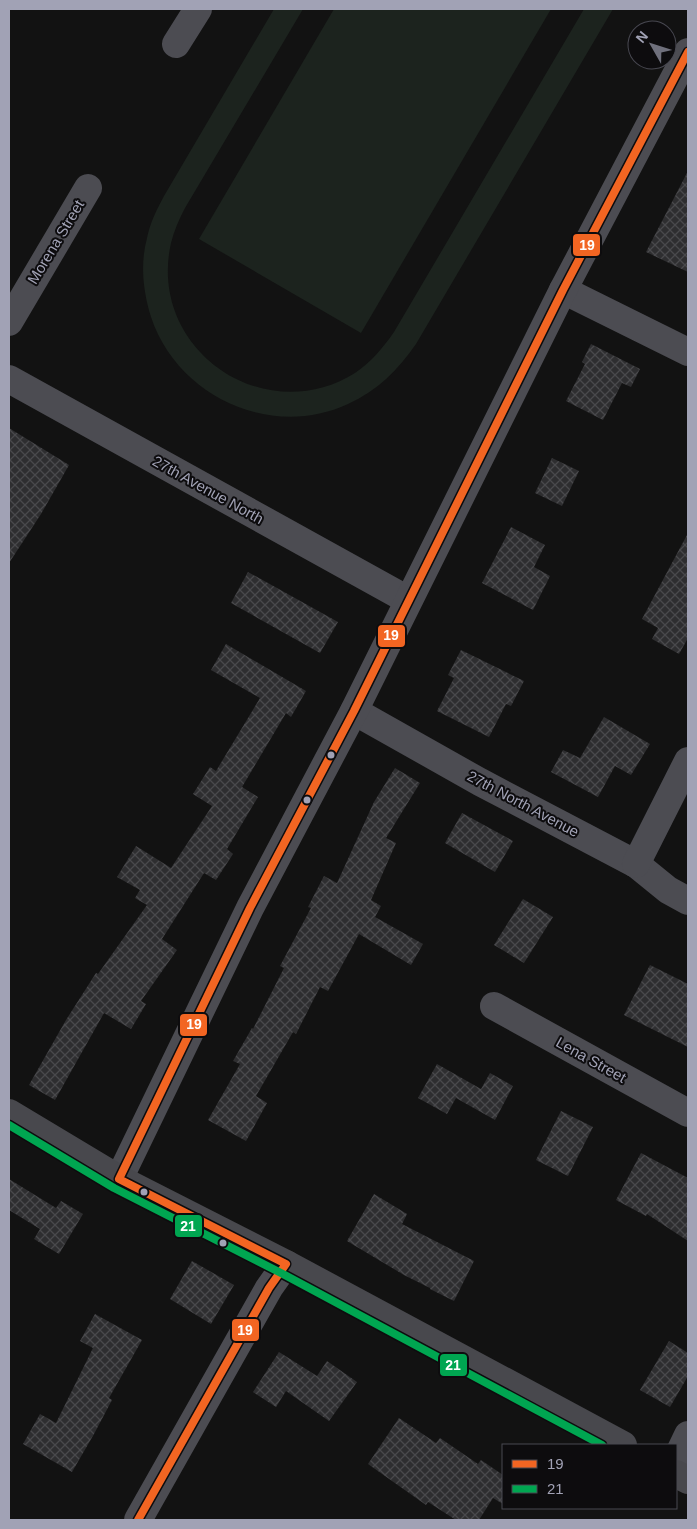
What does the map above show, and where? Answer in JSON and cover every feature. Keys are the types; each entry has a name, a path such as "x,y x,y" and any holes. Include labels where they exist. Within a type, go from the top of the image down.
{"main road":[{"path":"9,1113 119,1179 286,1264 621,1444"}],"street":[{"path":"176,44 198,9"},
{"path":"119,1179 250,908 354,711 563,290 688,52"},
{"name":"Morena Street","path":"9,322 88,188"},
{"path":"563,290 688,352"},
{"name":"27th Avenue North","path":"9,379 408,600"},
{"name":"27th North Avenue","path":"354,711 480,782 636,864 668,890 688,901"},
{"path":"636,864 688,760"},
{"name":"Lena Street","path":"494,1006 688,1113"},
{"path":"138,1520 269,1288 286,1264"},
{"path":"677,1458 688,1435"}],"shaded area":[{"path":"274,9 303,9 183,212 171,243 168,281 177,316 195,346 220,369 250,385 284,392 320,388 355,373 381,349 394,332 584,9 613,9 409,354 386,379 359,399 318,414 288,417 259,413 230,404 204,389 182,369 164,345 151,317 143,278 145,248 154,216"},
{"path":"334,9 551,9 361,333 199,239"}],"building":[{"path":"688,171 688,272 646,252"},
{"path":"591,344 640,369 631,387 622,383 603,420 566,401 585,364 582,362"},
{"path":"9,428 69,465 41,514 9,563"},
{"path":"552,458 579,471 562,506 535,493"},
{"path":"511,527 545,545 534,567 550,576 533,610 482,583"},
{"path":"688,533 688,638 679,654 652,639 658,628 642,619"},
{"path":"248,572 338,622 320,653 231,603"},
{"path":"226,644 306,691 291,717 286,713 242,787 258,797 227,849 233,854 216,880 204,873 162,939 177,950 141,1001 146,1004 131,1029 104,1013 55,1100 29,1085 66,1020 96,973 98,974 147,905 135,898 140,890 117,877 136,846 171,868 212,806 193,794 210,767 216,771 260,698 211,670"},
{"path":"461,650 524,681 511,706 506,704 489,737 437,711 454,678 448,675"},
{"path":"604,717 650,744 631,775 615,766 598,797 551,772 563,750 580,758"},
{"path":"395,768 420,783 386,838 396,843 371,900 381,906 375,917 423,944 411,965 359,934 328,991 320,987 296,1034 293,1032 256,1096 267,1103 246,1141 208,1120 240,1064 233,1061 253,1029 284,968 280,966 311,908 308,907 324,876 337,883 374,802"},
{"path":"462,813 513,841 495,872 445,843"},
{"path":"523,899 553,917 524,963 494,945"},
{"path":"650,965 688,984 688,1047 624,1015"},
{"path":"437,1064 481,1089 490,1073 513,1086 495,1120 456,1098 447,1114 418,1098"},
{"path":"561,1111 593,1127 568,1176 536,1160"},
{"path":"641,1153 688,1178 688,1241 647,1214 646,1216 616,1200"},
{"path":"9,1179 56,1208 61,1201 83,1214 59,1254 34,1239 40,1229 9,1210"},
{"path":"374,1194 407,1214 402,1224 474,1261 454,1301 404,1275 347,1241"},
{"path":"192,1261 234,1285 211,1324 170,1299"},
{"path":"95,1314 142,1340 109,1398 112,1400 72,1472 23,1444 40,1414 56,1423 93,1348 80,1341"},
{"path":"669,1341 688,1353 688,1376 670,1407 640,1390"},
{"path":"279,1352 317,1376 327,1361 357,1382 329,1421 286,1391 276,1407 253,1392"},
{"path":"399,1418 436,1443 440,1438 478,1464 481,1460 502,1474 502,1503 493,1498 479,1520 456,1520 428,1502 426,1505 368,1464"}],"transit line":[{"name":"19","path":"138,1520 269,1288 286,1264 119,1179 250,908 354,711 563,290 688,52"},
{"name":"21","path":"9,1125 114,1188 281,1273 600,1444"}]}
